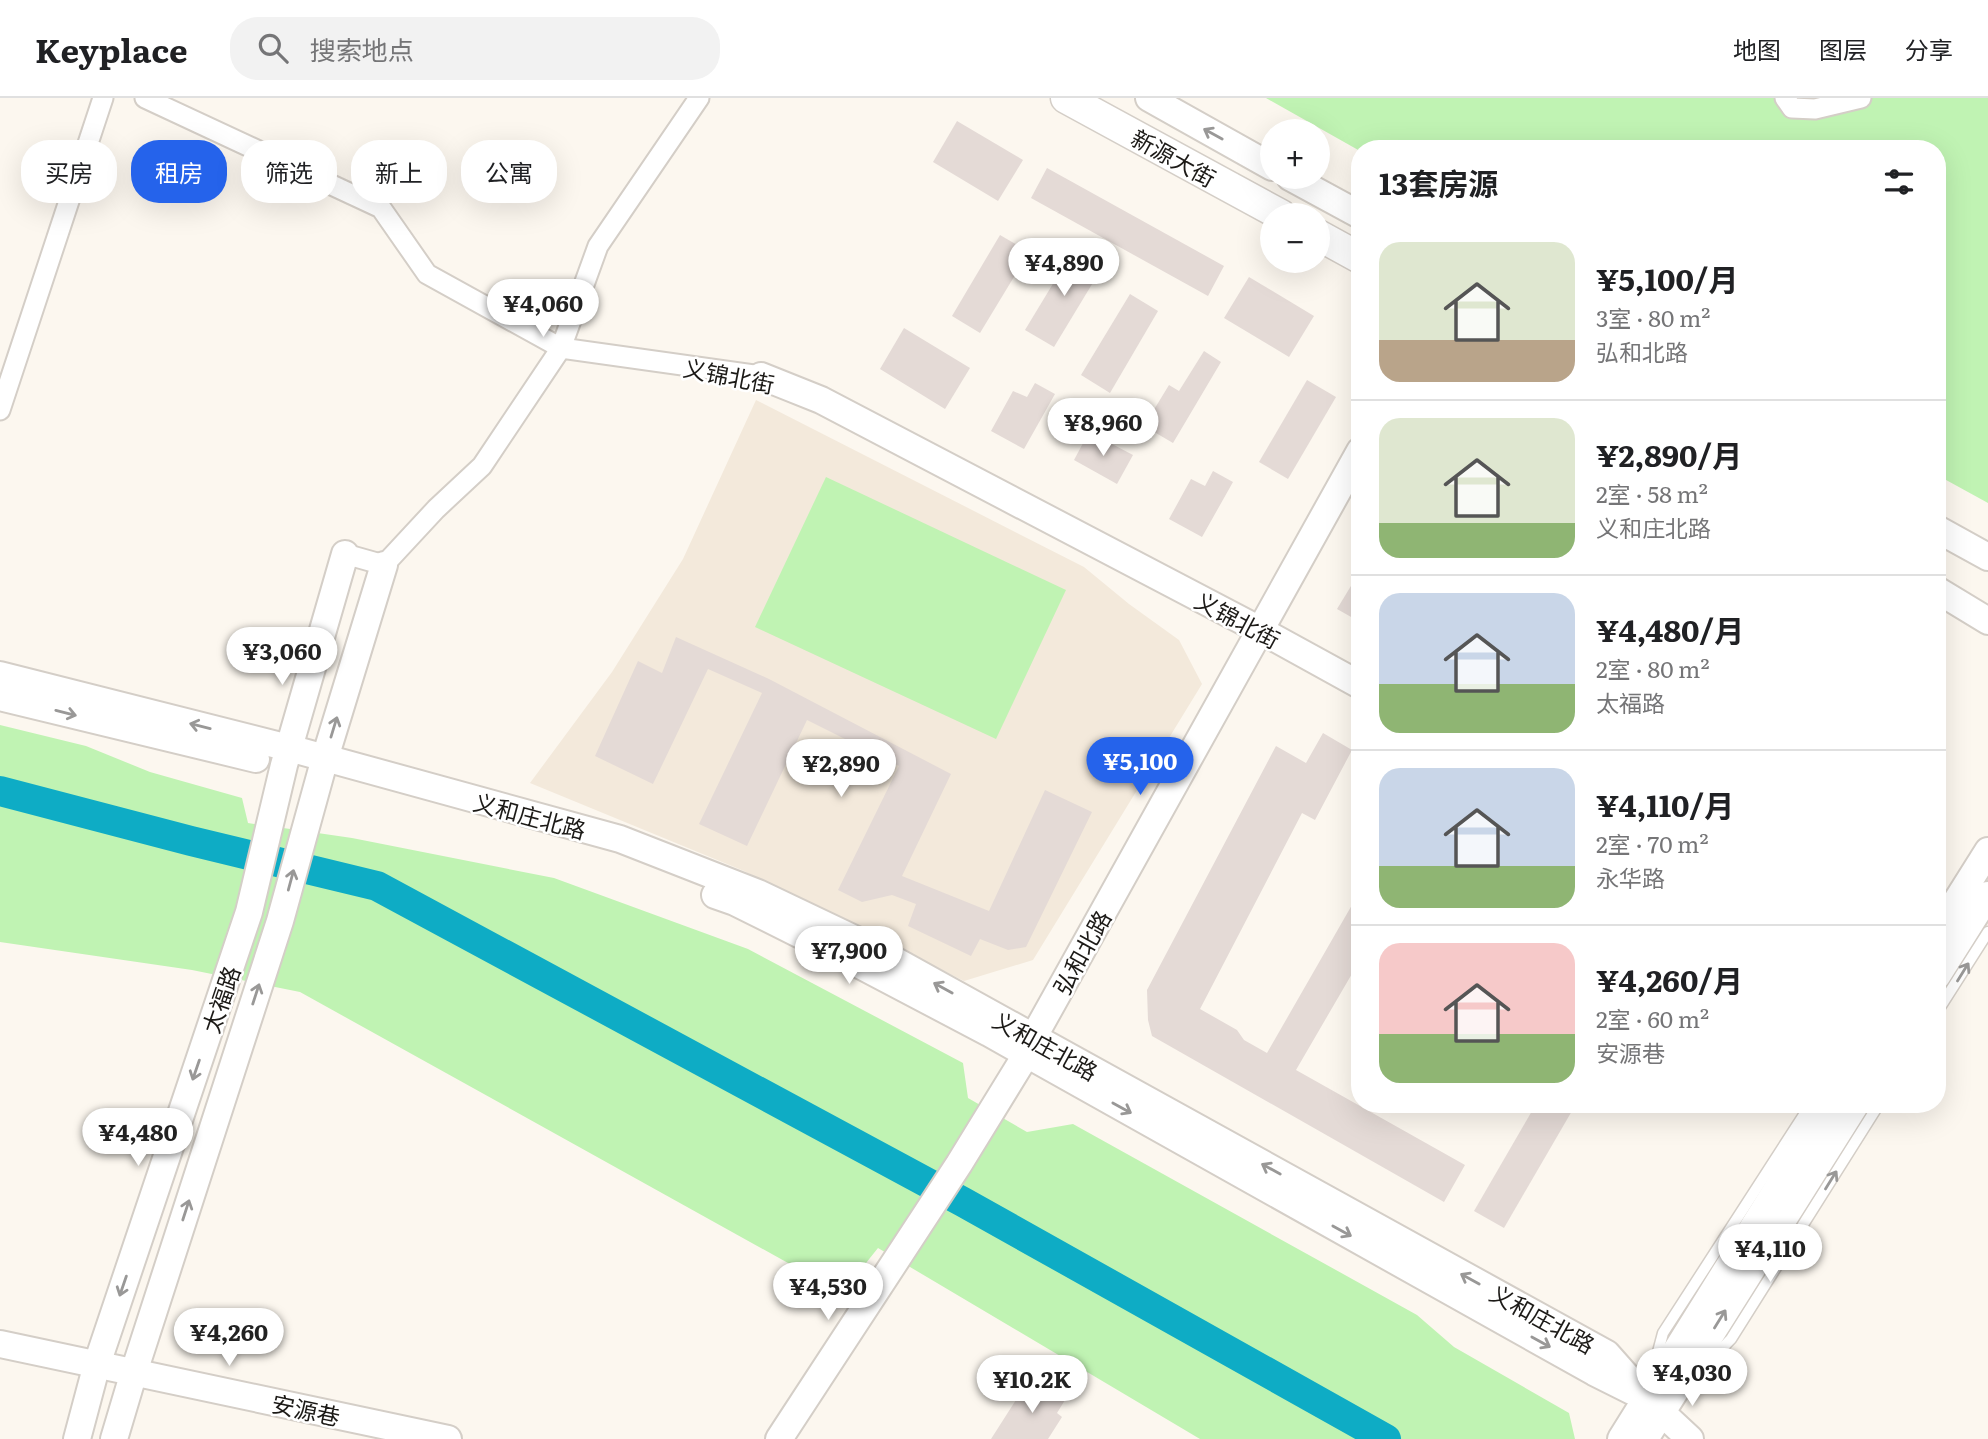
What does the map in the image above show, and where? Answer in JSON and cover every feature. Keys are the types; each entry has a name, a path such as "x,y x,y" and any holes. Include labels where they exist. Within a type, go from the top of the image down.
{"main road":[{"name":"新源大街","path":"1066,98 1260,204"},
{"name":"新源大街","path":"1149,98 1260,160"},
{"path":"1312,189 1351,210"},
{"path":"1330,242 1351,253"},
{"name":"义锦北街","path":"761,376 821,400 1351,680"},
{"name":"弘和北路","path":"779,1439 917,1230 1030,1046 1351,467"},
{"path":"1946,532 1988,547"},
{"path":"1946,533 1988,557"},
{"name":"太福路","path":"77,1439 97,1364 249,912 286,757 345,554"},
{"name":"太福路","path":"114,1439 280,921 384,565"},
{"path":"1946,579 1988,602"},
{"path":"1946,595 1988,621"},
{"name":"义和庄北路","path":"0,675 323,767 620,839 758,893 864,944 1030,1046 1607,1354 1690,1439"},
{"name":"义和庄北路","path":"0,697 286,757"},
{"path":"1946,916 1983,849"},
{"path":"1946,962 1988,895"},
{"path":"1645,1439 1654,1405 1825,1113"},
{"path":"1621,1439 1654,1405 1850,1113"},
{"name":"安源巷","path":"0,1344 448,1439"}],"street":[{"path":"0,410 103,98"},
{"name":"义锦北街","path":"145,98 381,208 427,274 561,348 761,376"},
{"path":"345,554 384,565 436,509 482,466 561,348 598,246 699,98"},
{"path":"1784,98 1792,108 1815,109 1861,98"}],"lane":[{"path":"1983,849 1988,837"},
{"path":"1946,998 1988,932"},
{"path":"1654,1405 1663,1333 1805,1113"},
{"path":"1654,1405 1731,1339 1873,1113"}],"shaded area":[{"path":"756,400 1084,567 1179,640 1202,684 1033,960 964,981 744,871 530,783 612,672 683,559"}],"green space":[{"path":"1266,98 1988,98 1988,503 1946,480 1946,140 1351,140 1351,146 1330,134 1330,119 1303,119"},
{"path":"826,477 1066,590 996,739 755,627"},
{"path":"0,725 86,746 150,772 242,798 248,823 352,838 554,878 748,949 963,1063 968,1098 1027,1132 1073,1124 1417,1315 1454,1347 1569,1413 1575,1439 1200,1439 878,1248 842,1293 300,992 192,970 0,942"}],"building":[{"path":"957,121 1023,160 998,201 933,162"},
{"path":"1047,168 1224,266 1208,296 1031,198"},
{"path":"1000,235 1029,252 980,333 952,316"},
{"path":"1074,249 1103,266 1054,347 1025,330"},
{"path":"1249,277 1314,316 1289,357 1224,318"},
{"path":"1130,294 1158,311 1110,393 1081,375"},
{"path":"904,328 970,368 945,409 880,369"},
{"path":"1204,351 1221,362 1173,443 1144,426 1169,385 1179,391"},
{"path":"1307,380 1336,397 1288,479 1259,462"},
{"path":"1035,383 1055,394 1024,449 991,431 1013,391 1027,397"},
{"path":"1089,432 1133,455 1117,484 1074,460"},
{"path":"1213,471 1233,482 1202,537 1169,519 1191,479 1205,486"},
{"path":"1351,586 1351,617 1337,609"},
{"path":"676,637 769,679 951,774 902,876 989,911 1045,790 1092,812 1026,947 1008,950 980,939 971,956 908,926 916,904 892,895 862,902 838,890 899,766 807,720 747,846 699,824 762,693 708,669 653,784 595,756 638,661 662,673"},
{"path":"1323,733 1351,749 1315,820 1302,813 1200,1009 1237,1030 1244,1040 1267,1053 1351,907 1351,975 1296,1070 1351,1101 1351,1113 1372,1113 1465,1165 1444,1202 1152,1036 1148,1020 1147,990 1276,746 1306,763"},
{"path":"1531,1113 1571,1113 1504,1228 1474,1211"},
{"path":"1030,1378 1065,1400 1057,1413 1062,1417 1048,1439 991,1439"}],"waterway":[{"path":"0,791 377,886 963,1202 1386,1439"}]}
